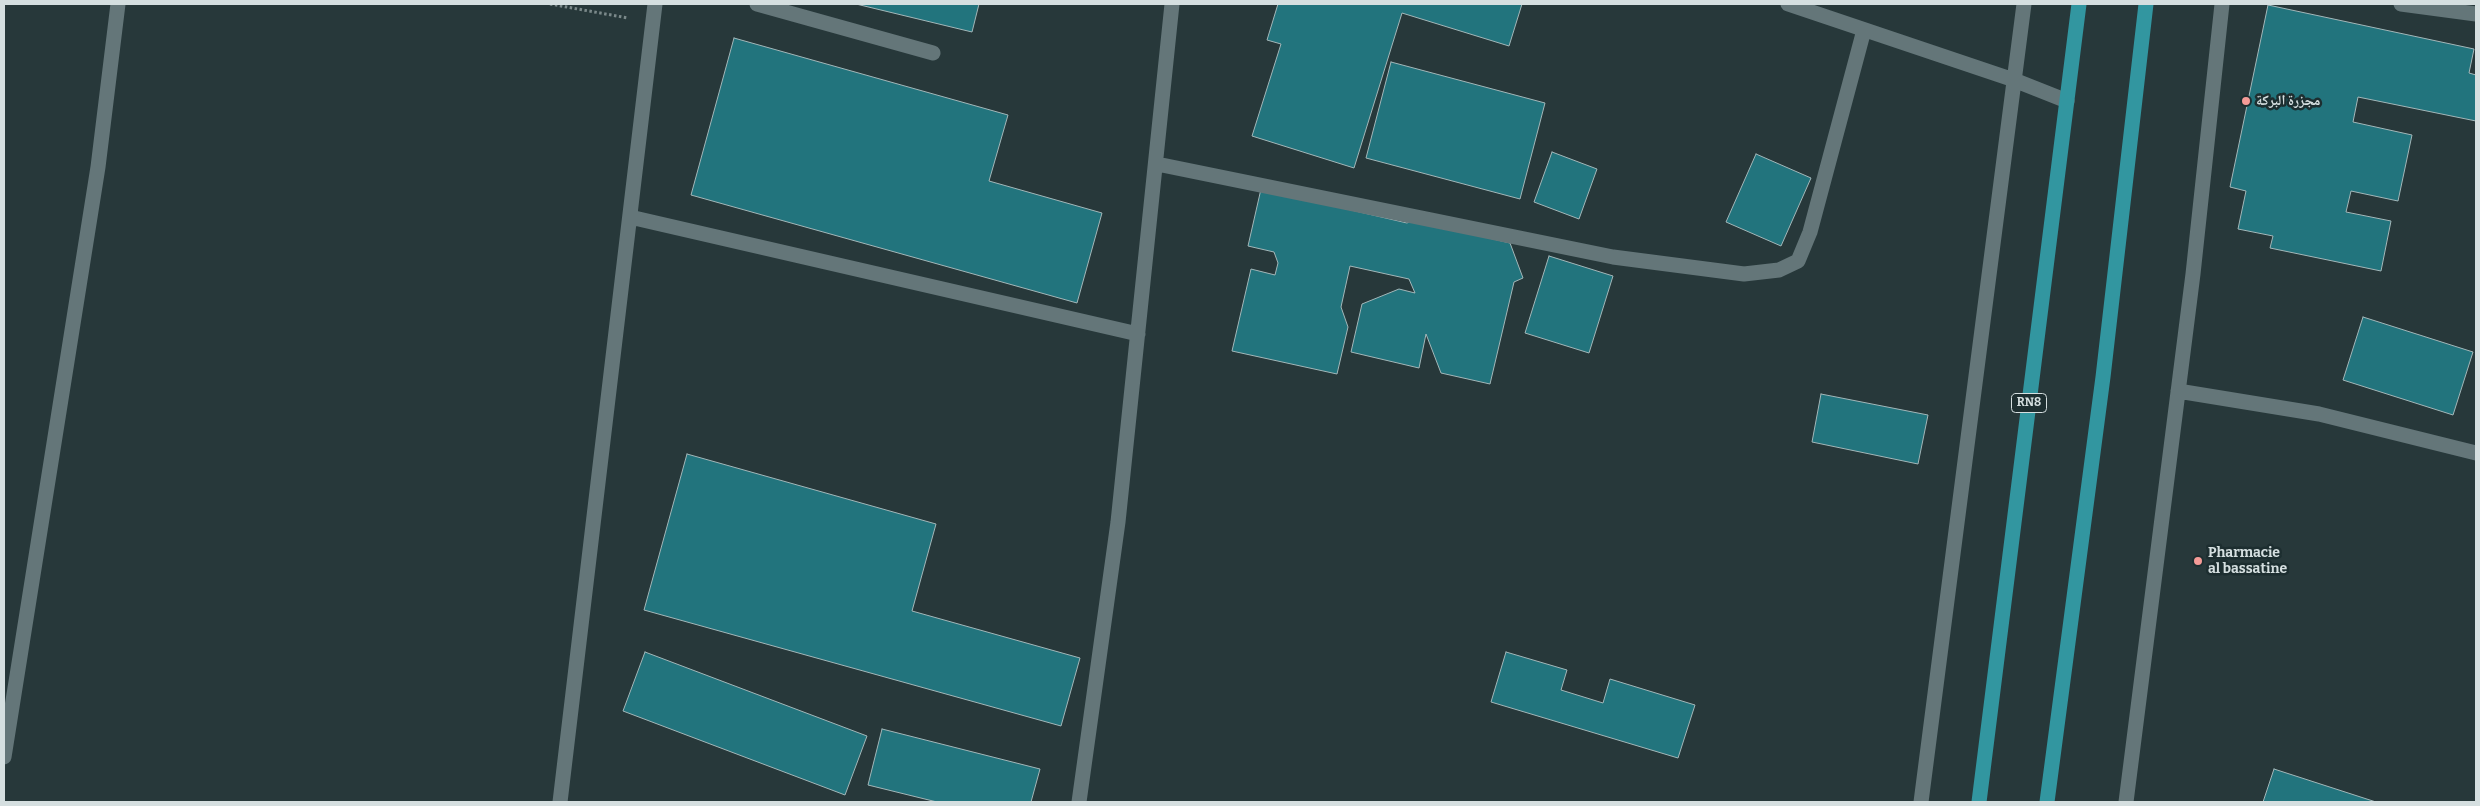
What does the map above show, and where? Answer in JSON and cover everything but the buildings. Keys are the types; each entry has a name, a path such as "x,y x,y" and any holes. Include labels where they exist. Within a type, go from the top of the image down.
{"highway":[{"name":"RN8","path":"1979,802 2079,4"},
{"path":"2047,802 2103,378 2146,4"}],"street":[{"path":"4,757 98,168 118,4"},
{"path":"560,802 655,4"},
{"path":"757,4 933,53"},
{"path":"1079,802 1118,522 1172,4"},
{"path":"1788,4 2014,80 2067,101"},
{"path":"1921,802 2024,4"},
{"path":"2126,802 2193,274 2222,4"},
{"path":"2401,4 2476,14"},
{"path":"1156,164 1613,257 1744,274 1778,270 1798,260 1810,232 1864,30"},
{"path":"630,217 1138,334"},
{"path":"2178,391 2319,414 2476,453"}],"path":[{"path":"550,4 652,22"}],"place":[{"name":"مجزرة البركة","path":"2246,101"},
{"name":"Pharmacie al bassatine","path":"2198,561"}]}
